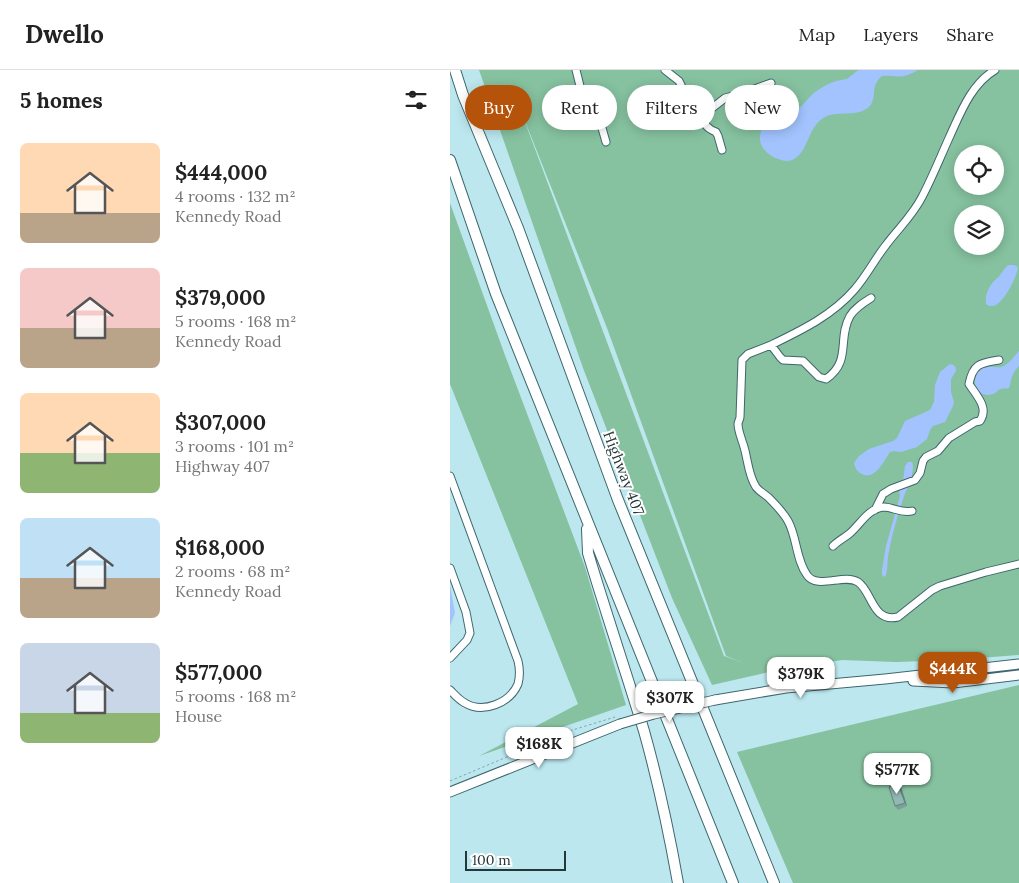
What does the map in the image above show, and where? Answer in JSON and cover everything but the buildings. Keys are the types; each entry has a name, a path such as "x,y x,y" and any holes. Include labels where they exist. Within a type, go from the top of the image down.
{"highway":[{"name":"Highway 407","path":"455,70 463,95 518,228 618,500 774,883"},
{"path":"450,160 496,294 732,883"},
{"path":"587,521 588,553 644,731 670,839 678,883"}],"main road":[{"path":"450,792 619,720 715,700 786,688 885,680 1019,664"},
{"path":"885,680 953,683 1019,675"}],"lane":[{"path":"576,70 586,106 598,115 606,142"},
{"path":"664,70 679,81 681,85"},
{"path":"995,70 979,83 969,98 921,199 856,288 837,308 817,321 771,345 748,354 742,360 741,410 738,425 750,475 757,488 777,506 788,521 807,576 817,581 844,579 859,582 865,589 875,609 886,616 898,617 932,590 940,586 976,574 1019,564"},
{"path":"715,106 725,98 770,83"},
{"path":"711,130 716,132 722,150"},
{"path":"771,345 783,360 803,361 819,376 826,379 832,375 840,363 845,328 850,317 856,309 871,298"},
{"path":"875,510 883,494 915,480 926,457 938,451 949,438 975,422 980,421 983,417 984,407 969,384 970,379 972,373 980,364 999,360"},
{"path":"450,476 518,661 520,673 518,683 509,697 492,706 482,708 466,704 450,690"},
{"path":"833,546 875,510 884,507 908,512 912,511"},
{"path":"450,568 466,612 470,633 467,640 450,658"}],"path":[{"path":"450,781 566,732 619,720"}],"green space":[{"path":"479,70 1019,70 1019,655 896,662 842,660 769,672 712,685 672,598 583,368 500,130 528,130 724,656 741,662 726,656 607,328 529,130 532,130 532,85 484,85"},
{"path":"450,203 585,567 626,705 479,756 578,704 450,384"},
{"path":"1019,685 1019,883 793,883 737,752"}],"water":[{"path":"859,70 918,70 904,76 882,76 876,84 872,104 869,107 858,112 830,115 819,121 803,150 794,159 789,161 782,160 775,158 765,151 760,142 762,130 799,130 799,108 820,89 834,82 847,79"},
{"path":"1008,265 1018,267 1013,282 1007,293 996,305 989,306 986,304 986,301 989,289"},
{"path":"1019,351 1019,366 1013,374 1009,388 999,389 995,393 988,395 979,392 975,382 979,372 987,367 1004,366"},
{"path":"950,364 956,369 951,379 951,392 954,402 945,422 933,426 927,439 917,447 901,452 890,452 880,468 873,474 864,475 860,473 854,463 859,456 869,449 893,441 897,438 905,421 930,410 934,402 935,385 940,372"},
{"path":"908,462 912,462 913,471 894,528 885,577 882,575 882,570 886,546 900,496 899,490 903,481 905,466"},
{"path":"450,585 455,613 450,626"}]}
